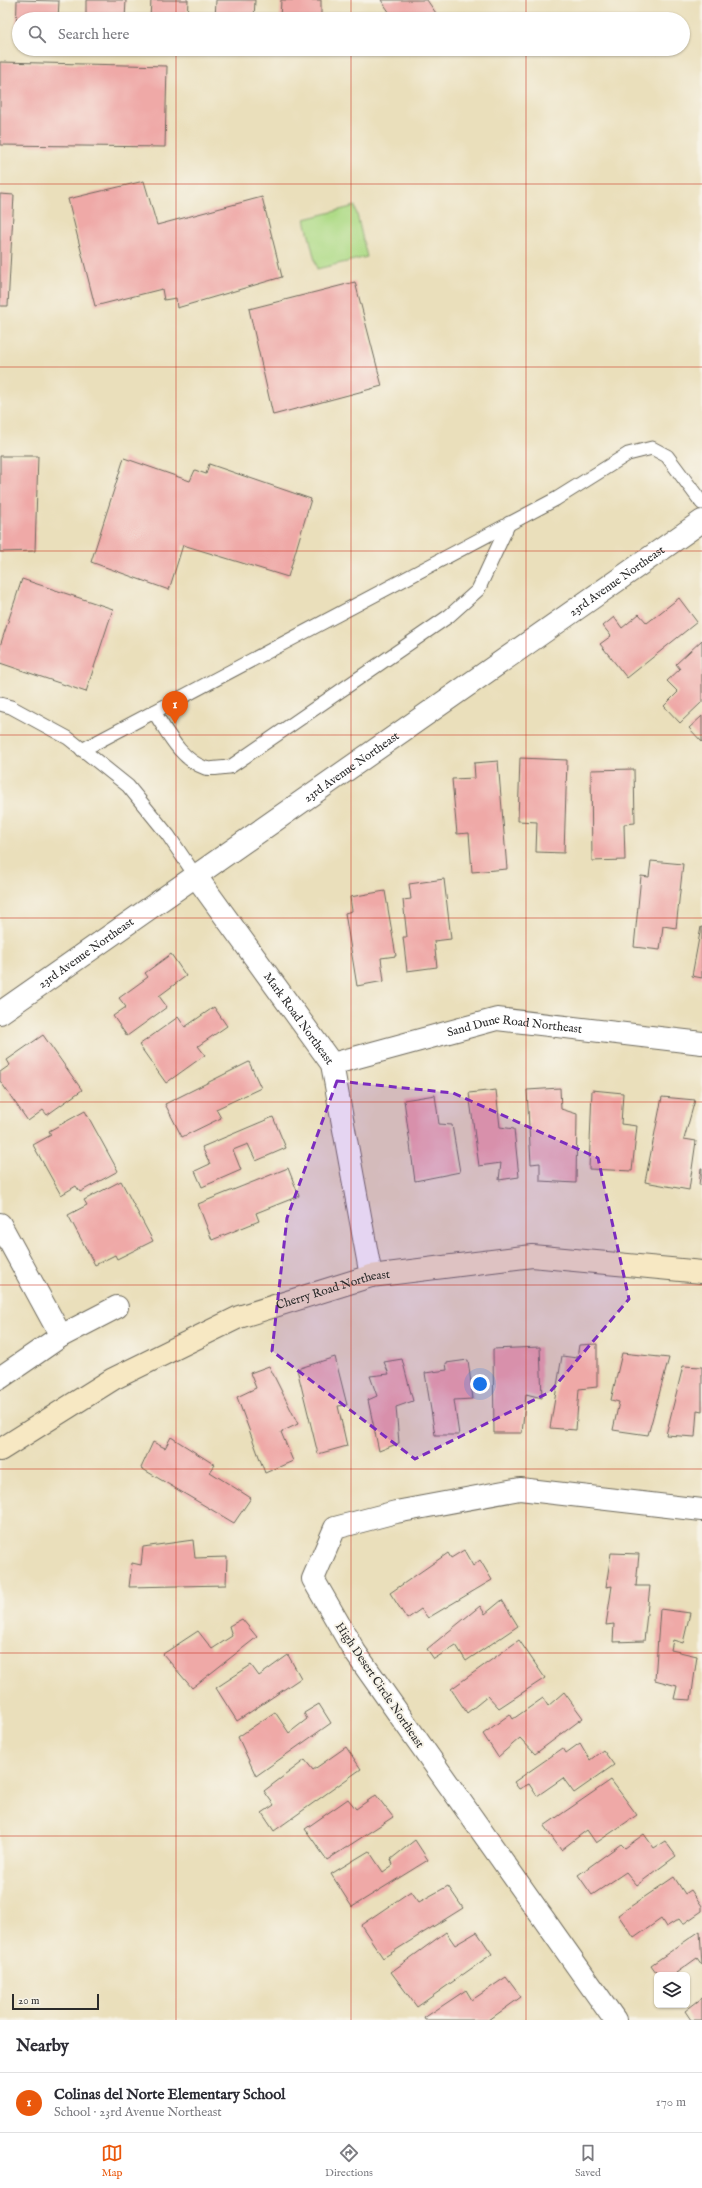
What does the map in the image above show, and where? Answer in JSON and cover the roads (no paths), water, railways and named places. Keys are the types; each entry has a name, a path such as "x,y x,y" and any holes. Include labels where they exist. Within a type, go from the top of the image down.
{"street":[{"name":"23rd Avenue Northeast","path":"0,1012 702,521"},
{"name":"Mark Road Northeast","path":"195,875 332,1064 370,1276"},
{"name":"Sand Dune Road Northeast","path":"332,1064 497,1019 702,1043"},
{"path":"0,1224 61,1336"},
{"name":"Cherry Road Northeast","path":"0,1450 113,1379 239,1317 370,1276 532,1256 702,1272"},
{"path":"0,1378 61,1336 117,1307"},
{"name":"High Desert Circle Northeast","path":"615,2020 355,1652 313,1579 335,1528 396,1512 520,1489 702,1510"}],"lane":[{"path":"82,750 556,499 628,454 652,448 667,456 702,503"},
{"path":"154,712 188,759 206,769 230,767 455,611 478,590 509,523"},
{"path":"0,704 11,707 68,738 128,786 168,835 195,875"}],"place":[{"name":"Colinas del Norte Elementary School","path":"175,724"}]}
